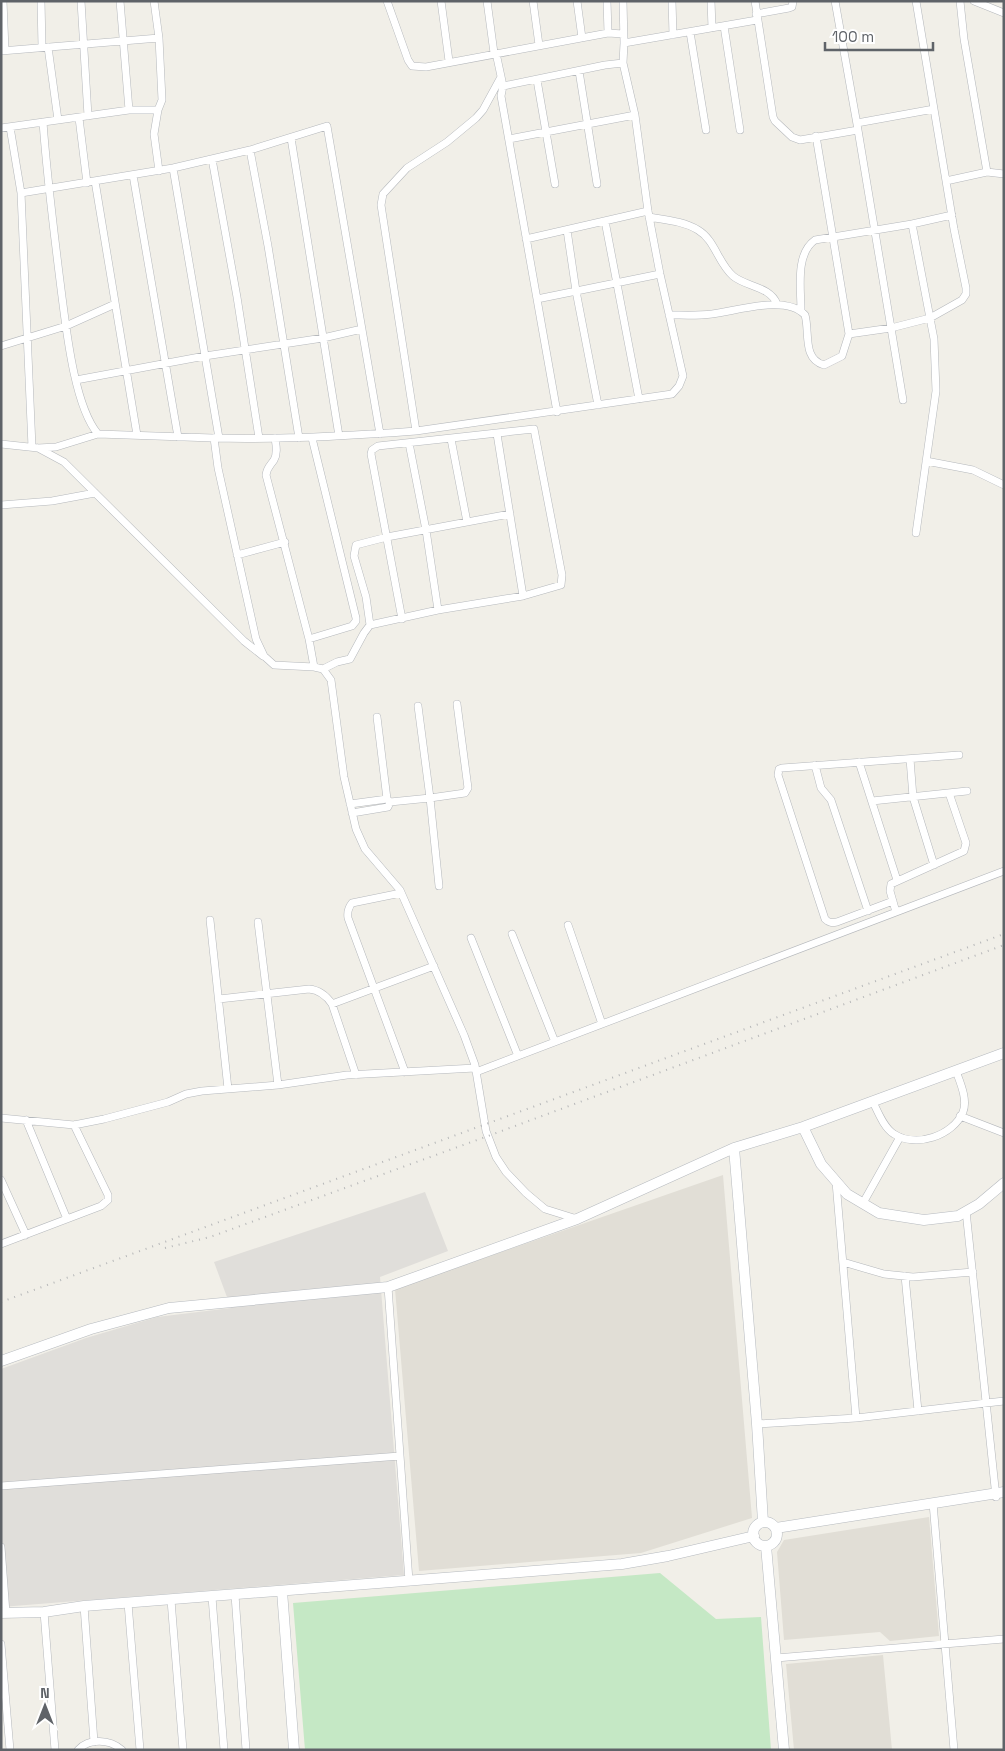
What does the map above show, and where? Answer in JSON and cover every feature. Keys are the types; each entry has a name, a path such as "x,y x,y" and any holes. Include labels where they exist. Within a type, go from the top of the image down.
{"main road":[{"path":"1,1361 91,1329 169,1308 388,1287 577,1219 734,1148 803,1127 1004,1054"},
{"path":"803,1127 821,1164 836,1182 847,1194 880,1213 924,1220 958,1216 979,1204 1004,1183"},
{"path":"734,1148 757,1424 763,1522"},
{"path":"777,1531 1000,1495"},
{"path":"763,1522 769,1523 777,1531 773,1543 766,1546 758,1543 754,1536 755,1528 763,1522"},
{"path":"4,1613 44,1612 84,1606 622,1564 754,1536"},
{"path":"766,1546 784,1750"},
{"path":"282,1591 294,1750"}],"street":[{"path":"3,1 3,50 158,38"},
{"path":"41,1 45,47 58,120"},
{"path":"81,1 88,116"},
{"path":"120,1 129,110"},
{"path":"154,1 162,100 158,110 154,134 158,171"},
{"path":"387,1 408,60 412,66 426,67 608,33 623,34"},
{"path":"441,1 449,62"},
{"path":"487,1 495,53 503,86 501,96 508,139 557,412"},
{"path":"533,1 539,45"},
{"path":"577,1 582,38"},
{"path":"607,1 608,33"},
{"path":"1,444 56,447 98,434 216,438 312,438 380,434 557,412 598,404 672,394 679,386 683,376 660,274 634,115 623,63 623,1"},
{"path":"672,1 672,35"},
{"path":"712,1 712,28"},
{"path":"755,1 775,121 796,140 934,109"},
{"path":"624,43 724,26 788,8 792,6 793,1"},
{"path":"835,1 858,127 903,400"},
{"path":"849,334 891,328 930,318 962,300 966,294 916,1"},
{"path":"960,1 964,39 987,172"},
{"path":"974,1 1004,12"},
{"path":"724,26 740,130"},
{"path":"690,32 706,130"},
{"path":"503,86 623,63"},
{"path":"579,72 597,184"},
{"path":"416,431 381,205 383,194 407,168 447,142 476,118 483,110 501,77"},
{"path":"537,80 555,184"},
{"path":"1,128 129,110 158,110"},
{"path":"508,139 634,115"},
{"path":"78,118 115,304 137,435"},
{"path":"43,122 48,189 66,326 76,380 91,426 98,434"},
{"path":"21,193 173,168 250,150 327,126 380,434"},
{"path":"10,127 21,193 35,447"},
{"path":"816,136 834,237 849,334 842,356 824,365 817,363 809,352 806,320 801,311 802,260 807,245 815,240 834,237 912,224 952,215"},
{"path":"290,138 339,436"},
{"path":"250,150 299,438"},
{"path":"212,159 259,438"},
{"path":"173,168 205,356 218,468 256,639 264,656"},
{"path":"946,181 987,172 1004,174"},
{"path":"133,175 178,437"},
{"path":"526,239 605,221 649,214 681,223 699,231 708,238 728,270 734,276 768,292 777,304"},
{"path":"605,221 639,399"},
{"path":"912,224 934,339 936,391 916,533"},
{"path":"567,230 576,291 598,404"},
{"path":"537,299 660,274"},
{"path":"1,346 66,326 115,304"},
{"path":"669,315 711,314 777,304 793,307 801,311"},
{"path":"76,380 205,356 323,338 362,329"},
{"path":"35,447 64,462 244,642 264,656 274,666 323,669 337,662 350,659 370,625 402,619 438,610 523,596 559,587 562,582 562,575 534,429 378,446 372,450 371,454 402,619"},
{"path":"497,434 523,596"},
{"path":"275,438 277,450 274,459 267,468 266,475 310,640 314,667"},
{"path":"310,640 352,626 356,621 312,438"},
{"path":"451,439 467,522"},
{"path":"410,443 438,610"},
{"path":"926,461 973,470 1004,485"},
{"path":"1,505 52,501 94,493"},
{"path":"370,625 366,597 354,556 356,545 387,537 510,514"},
{"path":"237,555 285,542"},
{"path":"323,669 331,680 344,777 356,829 365,849 402,893 464,1035 476,1070 486,1131 496,1157 506,1172 545,1209 577,1219"},
{"path":"350,804 430,798 467,792 457,704"},
{"path":"418,706 439,886"},
{"path":"352,813 388,806 389,800 377,717"},
{"path":"893,901 837,922 832,923 825,919 778,772 782,768 959,755"},
{"path":"910,759 912,797 934,865"},
{"path":"859,762 897,880"},
{"path":"815,766 820,785 831,800 868,910"},
{"path":"872,801 966,791"},
{"path":"896,912 889,888 891,884 961,854 966,847 949,793"},
{"path":"1,1118 74,1124 104,1119 168,1102 194,1092 278,1085 356,1074 476,1070 555,1042 1004,870"},
{"path":"402,893 352,902 349,907 348,918 405,1072"},
{"path":"210,920 228,1089"},
{"path":"258,922 278,1085"},
{"path":"568,925 602,1024"},
{"path":"512,934 555,1042"},
{"path":"470,938 518,1056"},
{"path":"332,1004 434,966"},
{"path":"218,999 313,989 323,994 332,1004 356,1074"},
{"path":"873,1102 892,1134 911,1141 932,1138 954,1127 964,1111 962,1088 956,1071"},
{"path":"960,1116 1004,1133"},
{"path":"26,1120 68,1219"},
{"path":"1,1244 101,1206 108,1200 108,1194 74,1124"},
{"path":"863,1203 900,1137"},
{"path":"1,1180 26,1235"},
{"path":"836,1182 856,1418"},
{"path":"966,1211 986,1403 1000,1495"},
{"path":"843,1262 884,1274 905,1276 973,1272"},
{"path":"905,1276 918,1411"},
{"path":"388,1287 410,1581"},
{"path":"757,1424 856,1418 1004,1401"},
{"path":"1,1486 400,1456"},
{"path":"933,1506 954,1750"},
{"path":"1,1546 4,1613"},
{"path":"235,1595 246,1750"},
{"path":"212,1596 224,1750"},
{"path":"170,1600 183,1750"},
{"path":"128,1603 140,1750"},
{"path":"84,1606 94,1742"},
{"path":"44,1612 55,1750"},
{"path":"776,1658 1004,1640"},
{"path":"1,1644 10,1750"},
{"path":"78,1750 81,1746 94,1742 105,1742 118,1746 122,1750"}],"shaded area":[{"path":"723,1175 752,1518 641,1553 419,1571 395,1289"},
{"path":"425,1192 448,1251 380,1277 404,1575 1,1607 1,1369 86,1338 157,1317 231,1308 214,1262"},
{"path":"929,1517 939,1636 890,1641 880,1632 784,1640 777,1552 784,1540"},
{"path":"883,1655 892,1750 794,1750 786,1664"}],"green space":[{"path":"660,1573 716,1619 761,1617 771,1750 305,1750 293,1603"}],"railway":[{"path":"1,1302 1004,934"},
{"path":"165,1248 210,1237 1004,945"}]}
